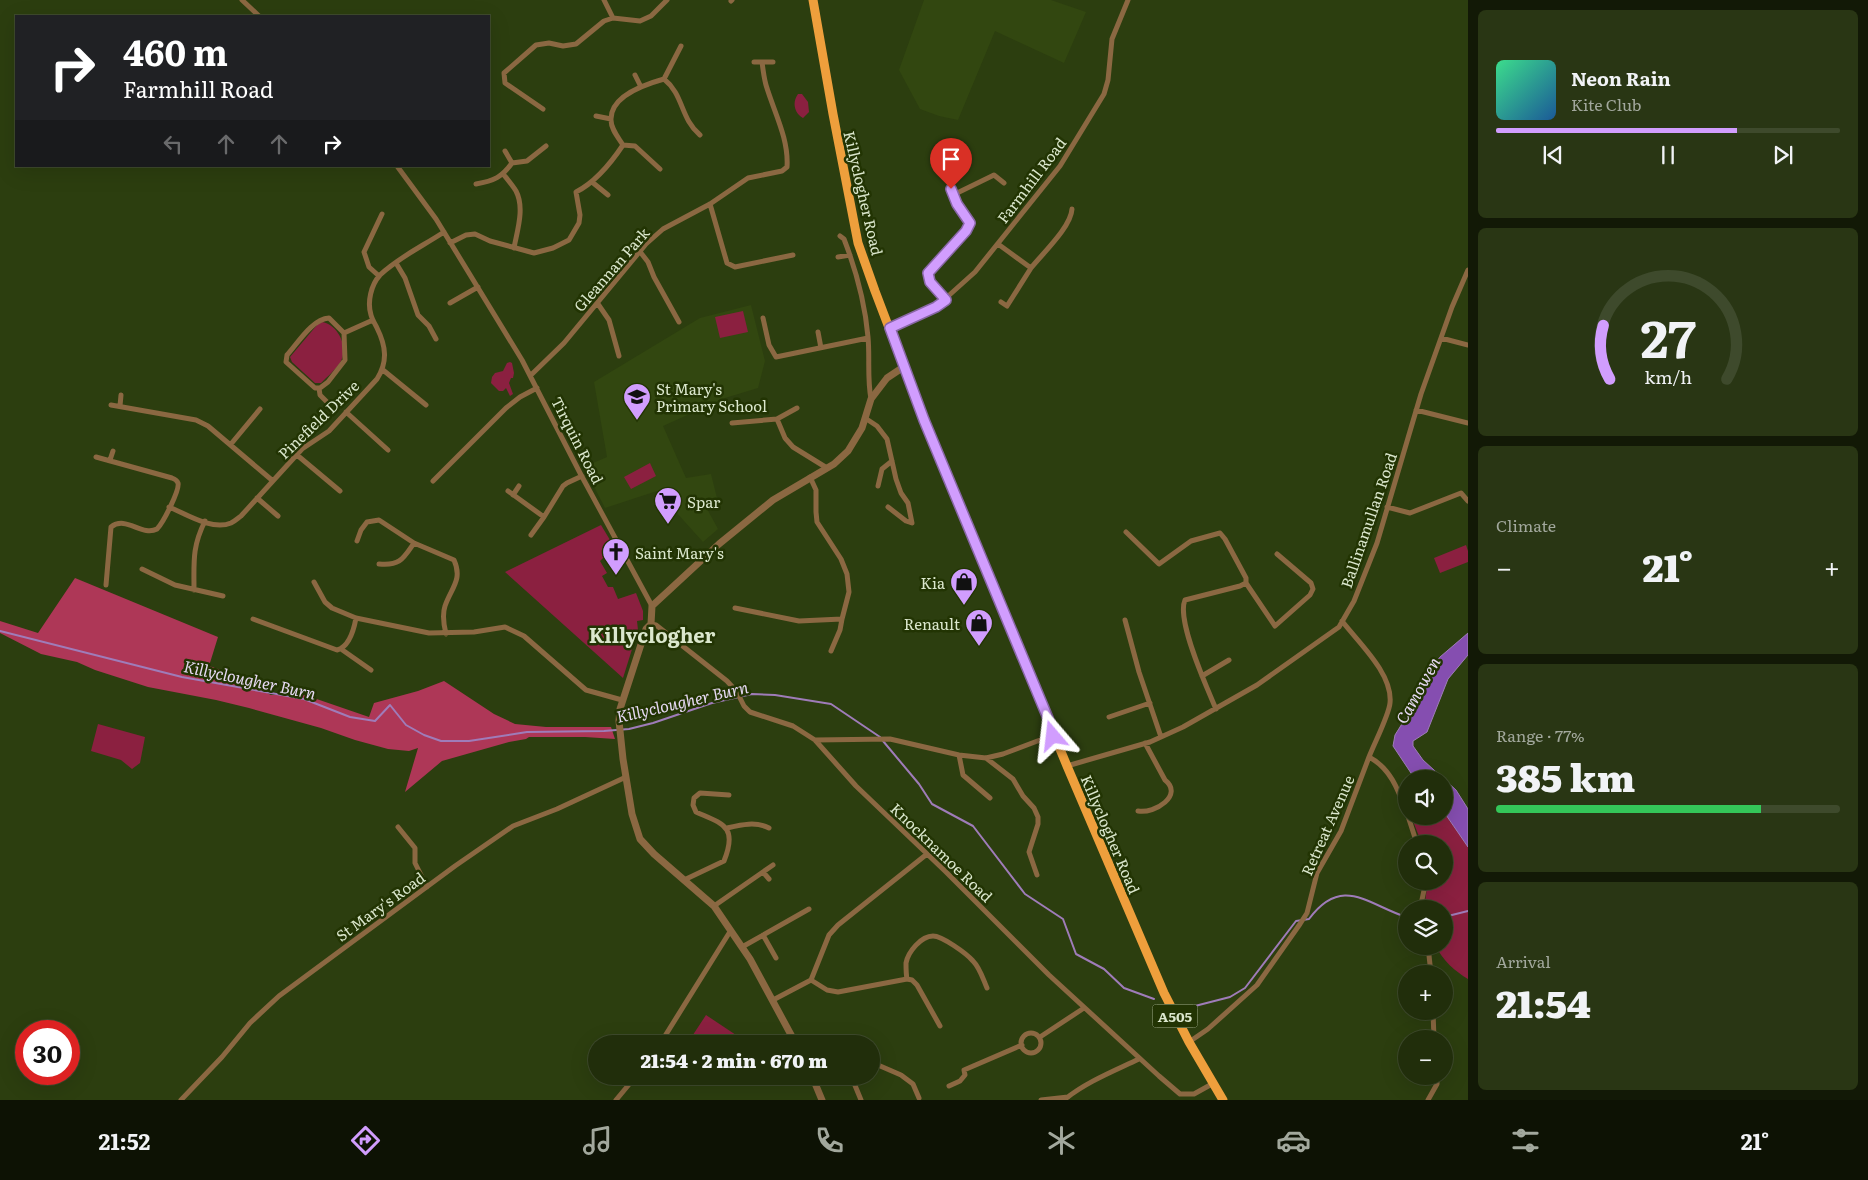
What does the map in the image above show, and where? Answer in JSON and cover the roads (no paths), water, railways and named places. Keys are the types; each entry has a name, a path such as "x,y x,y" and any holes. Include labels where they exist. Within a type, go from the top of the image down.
{"highway":[{"name":"Killyclogher Road","path":"813,0 858,243 875,291 924,420 1067,766 1164,993 1212,1084 1223,1100"}],"street":[{"path":"242,0 258,15"},
{"path":"604,0 613,18"},
{"path":"543,110 506,83 504,73 536,46 550,43 563,46 576,44 604,22 613,18 640,21 651,16 668,0"},
{"name":"Farmhill Road","path":"890,328 936,307 946,300 975,272 1060,166 1104,94 1108,80 1112,39 1128,0"},
{"path":"660,169 635,146 623,144 614,131 611,119 615,107 626,94 664,79 681,46"},
{"path":"754,62 772,62"},
{"name":"Gleannan Park","path":"531,375 564,343 646,244 663,229 710,204 748,178 782,171 787,168 782,132 766,84 762,62"},
{"path":"635,75 641,87"},
{"path":"664,79 675,91 684,115 692,128 700,135"},
{"path":"596,116 611,119"},
{"path":"450,243 466,235 474,234 490,241 534,253 553,248 569,240 579,223 580,215 576,192 592,182 616,156 623,144"},
{"path":"476,184 488,182 504,175 512,163 527,161 546,146"},
{"path":"505,151 512,163"},
{"path":"947,156 964,158"},
{"path":"946,300 930,282 928,273 966,231 970,223 953,195 951,174 954,156"},
{"name":"Tirquin Road","path":"398,167 429,208 531,375 582,476 652,606"},
{"path":"504,175 517,192 520,204 520,217 514,248"},
{"path":"953,195 994,175 1004,184"},
{"path":"592,182 608,194"},
{"path":"710,204 727,263 735,267 793,255"},
{"path":"1001,302 1007,306 1032,268 1066,226 1072,209"},
{"path":"379,276 369,267 364,252 382,214"},
{"path":"426,405 383,370 385,347 371,315 369,302 372,288 379,276 444,232"},
{"path":"840,236 844,239 857,278 866,322 868,379 871,399"},
{"path":"998,244 1032,268"},
{"path":"640,253 648,262 654,277 679,322"},
{"path":"838,257 850,255"},
{"path":"396,263 405,278 418,315 429,326 436,339"},
{"name":"Ballinamullan Road","path":"1067,766 1161,737 1216,710 1294,660 1333,632 1342,621 1354,602 1377,542 1416,410 1457,294 1468,270"},
{"path":"450,303 478,287"},
{"path":"598,304 609,320 619,356"},
{"path":"329,318 344,332 346,360 328,382 318,388 315,388 286,362 287,355 314,324 322,319 329,318"},
{"path":"763,318 768,345 776,357 868,338"},
{"path":"344,332 373,320"},
{"path":"818,332 821,348"},
{"path":"1441,338 1468,345"},
{"path":"791,1035 742,947 714,906 654,854 640,839 632,814 626,776 619,725 620,709 646,629 651,624 652,606 725,539 773,500 827,468 848,451 858,436 871,399 888,378 905,366"},
{"name":"Pinefield Drive","path":"170,507 204,522 222,525 231,523 241,516 297,454 310,442 329,431 383,370"},
{"path":"318,388 320,395 327,402"},
{"path":"433,482 506,408 520,397 537,388"},
{"path":"120,406 122,395"},
{"path":"111,405 196,420 208,426 231,444 273,481"},
{"path":"732,423 777,419 797,408"},
{"path":"231,444 260,409"},
{"path":"1416,410 1468,422"},
{"path":"346,412 388,450"},
{"path":"865,418 878,426 887,439 901,493 908,503 912,523 906,521 888,507"},
{"path":"777,419 785,438 793,446 827,468"},
{"path":"110,460 113,451"},
{"path":"297,454 340,491"},
{"path":"96,457 176,480 178,488 160,526 154,530 147,531 122,523 116,523 111,527 106,585"},
{"path":"878,486 882,469 892,461"},
{"path":"530,535 544,517 563,486 582,476"},
{"path":"810,477 816,490 818,522 841,559 847,574 849,592 840,630 831,651"},
{"path":"513,495 519,486"},
{"path":"508,491 544,517"},
{"path":"1387,507 1410,513 1461,493 1468,501"},
{"path":"257,498 278,516"},
{"path":"357,541 361,530 367,522 379,520 414,543 454,560 458,571 457,579 444,607 443,614 446,634"},
{"path":"194,590 194,550 197,537 204,522"},
{"path":"1126,532 1159,564 1191,541 1220,534 1225,538 1246,578 1246,583 1275,626 1310,595 1313,589 1311,583 1277,554"},
{"path":"379,564 397,564 404,558 414,543"},
{"path":"142,570 175,585 223,596"},
{"path":"314,582 325,602 332,608 356,618 429,634 505,628 512,630 524,636 586,690 622,700"},
{"path":"1216,710 1190,644 1183,605 1185,600 1246,583"},
{"path":"735,608 799,621 842,619"},
{"path":"341,649 349,640 356,618"},
{"path":"254,619 331,648 341,649 371,670"},
{"path":"1126,620 1139,672 1161,737"},
{"name":"Retreat Avenue","path":"1189,1042 1208,1029 1257,985 1307,913 1317,873 1341,831 1390,704 1389,685 1380,669 1342,621"},
{"name":"Knocknamoe Road","path":"651,624 656,625 727,681 750,712 793,726 815,740 856,786 1048,975 1180,1094 1194,1094 1212,1084"},
{"path":"1202,676 1229,660"},
{"path":"1109,717 1150,704"},
{"path":"815,740 886,739 936,748 959,755 986,758 1003,754 1055,735"},
{"path":"1138,812 1145,813 1156,810 1168,799 1172,791 1170,784 1164,780 1145,743"},
{"path":"959,755 963,775 990,798"},
{"path":"1369,757 1376,761 1391,776 1398,792"},
{"path":"986,758 1013,780 1023,796 1034,808 1038,817 1038,824 1029,852 1037,875"},
{"name":"St Mary's Road","path":"181,1100 222,1057 250,1023 279,996 428,887 513,826 557,809 626,776"},
{"path":"684,880 724,860 729,842 729,831 727,828 696,812 693,805 694,798 700,793 729,794"},
{"path":"727,828 750,824 769,828"},
{"path":"398,826 415,848 415,863 428,887"},
{"path":"773,1000 811,980 829,935 838,925 927,854"},
{"path":"714,906 773,865"},
{"path":"763,872 769,879"},
{"path":"742,947 809,909"},
{"path":"666,1035 731,930"},
{"path":"764,935 776,958"},
{"path":"906,979 906,962 911,952 921,942 933,936 946,942 974,961 987,988"},
{"path":"811,980 827,990 838,992 906,979 912,980 918,985 940,1026"},
{"path":"1040,1038 1084,1008"},
{"path":"1029,1033 1037,1034 1040,1038 1040,1047 1033,1052 1024,1049 1022,1045 1023,1037 1029,1033"},
{"path":"949,1086 960,1081 965,1075 964,1070 1022,1045"},
{"path":"1041,1100 1066,1099 1108,1074 1139,1059"},
{"path":"880,1066 901,1075 913,1084 919,1098"},
{"path":"616,1100 628,1085"},
{"path":"816,1085 822,1100"},
{"path":"855,1085 862,1100"},
{"path":"1428,1100 1436,1085"}],"waterway":[{"name":"Killyclougher Burn","path":"0,631 182,677 304,699 350,717 375,721 390,705 406,725 424,735 441,741 469,741 527,732 629,729 712,703 752,694 775,695 831,704 880,737"},
{"name":"Killyclougher Burn","path":"883,741 919,784 932,804 973,826 1025,894 1063,919 1076,954 1104,969 1124,988 1154,999"},
{"path":"1191,1007 1230,997 1245,988 1296,921 1309,919 1321,906 1333,898 1355,897 1367,900 1398,914"},
{"path":"1453,915 1468,911"}],"place":[{"name":"St Mary's Primary School","path":"637,421"},
{"name":"Spar","path":"668,525"},
{"name":"Saint Mary's","path":"616,576"},
{"name":"Kia","path":"964,606"},
{"name":"Renault","path":"979,647"}],"district":[{"name":"Killyclogher","path":"652,634"}],"water label":[{"name":"Camowen","path":"1417,690"}]}
